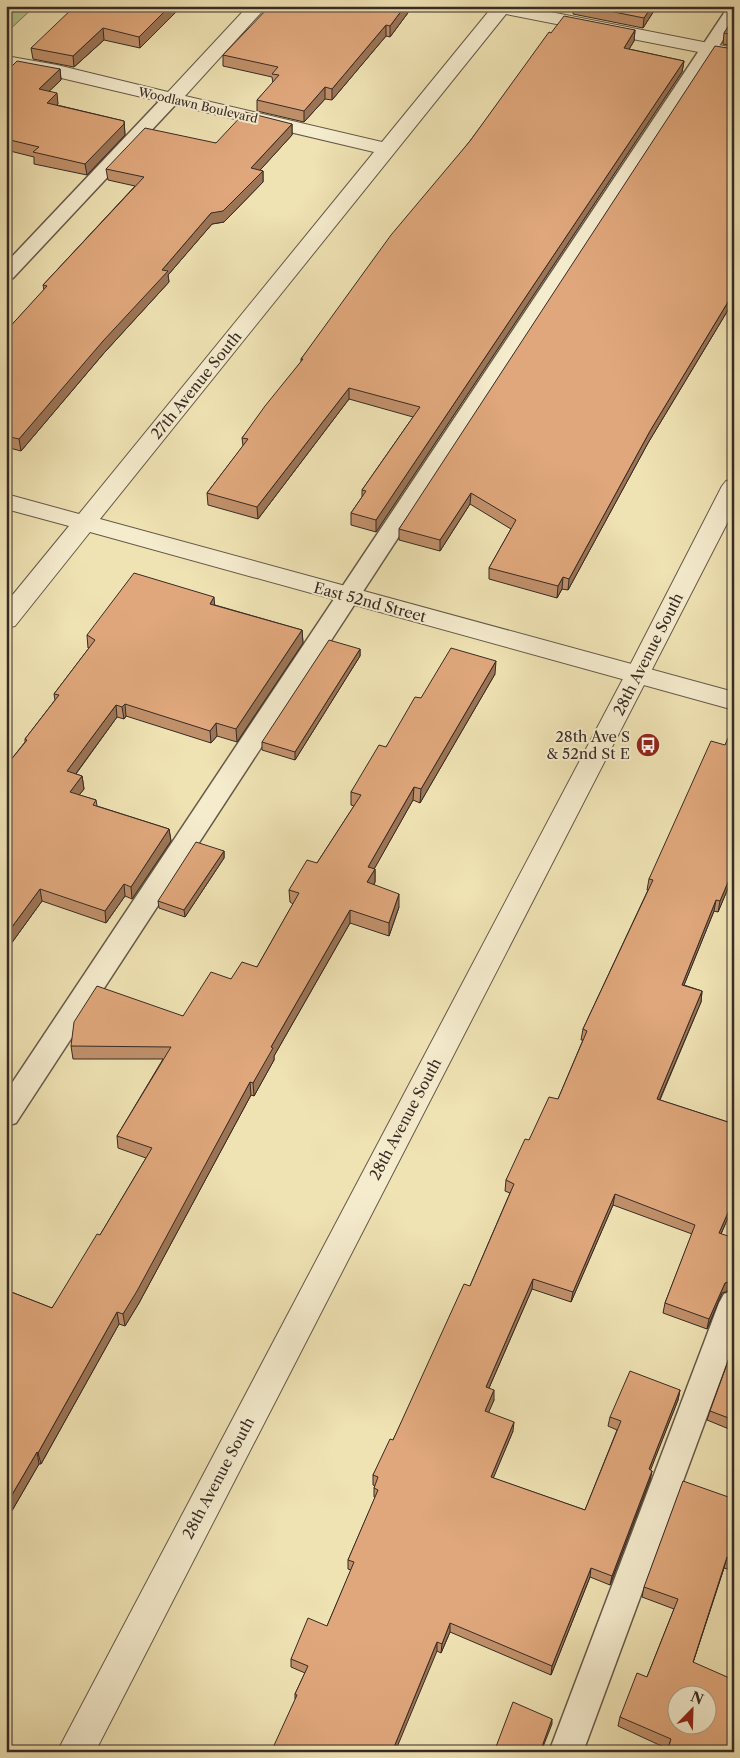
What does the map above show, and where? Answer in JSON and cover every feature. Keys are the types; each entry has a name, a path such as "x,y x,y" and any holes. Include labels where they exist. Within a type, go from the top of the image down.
{"street":[{"path":"172,99 258,6"},
{"path":"386,148 502,7 734,54"},
{"name":"Woodlawn Boulevard","path":"6,62 386,148"},
{"name":"27th Avenue South","path":"6,620 386,148"},
{"name":"28th Avenue South","path":"75,1752 638,675 734,486"},
{"name":"East 52nd Street","path":"6,501 734,701"}],"lane":[{"path":"6,1115 734,10"},
{"path":"6,274 172,99"},
{"path":"566,1752 734,1303"}],"green space":[{"path":"6,6 35,6 6,33"}],"building":[{"path":"75,6 84,8 86,6 170,6 139,37 103,28 73,56 31,48"},
{"path":"270,6 405,6 390,26 386,25 332,89 325,87 304,111 257,100 279,75 272,74 278,67 223,55"},
{"path":"584,6 652,6 644,18"},
{"path":"564,16 635,30 624,48 684,61 376,520 351,513 366,491 362,490 420,407 349,388 257,507 207,493 248,439 242,438 303,359 301,359 391,235 470,141 549,32 551,33"},
{"path":"734,18 734,35 724,33"},
{"path":"715,46 734,49 734,292 650,431 569,579 563,577 558,586 489,568 516,520 471,493 440,540 399,529"},
{"path":"17,61 60,69 39,89 57,93 47,103 124,121 124,124 85,164 33,152 39,147 6,139 6,72"},
{"path":"245,112 292,124 251,168 263,171 223,211 211,213 162,270 168,271 103,341 19,439 6,436 6,331 47,286 43,285 144,177 106,169 145,128 216,143"},
{"path":"134,573 214,597 210,604 302,630 236,729 216,723 210,731 125,704 122,707 116,705 67,771 82,776 70,792 96,800 93,805 169,829 131,887 124,884 105,911 40,889 6,935 6,766 59,695 54,694 95,640 87,635"},
{"path":"329,640 360,649 295,752 262,742"},
{"path":"451,648 496,661 421,789 414,787 368,867 375,869 367,882 399,894 389,923 350,910 271,1047 273,1048 253,1083 250,1082 137,1291 123,1314 117,1312 38,1453 6,1505 6,1290 52,1308 97,1234 100,1235 152,1148 117,1136 171,1047 71,1046 74,1022 97,986 183,1016 211,972 231,979 242,962 257,967 299,893 289,890 307,860 317,863 361,795 351,792 379,745 386,747 415,697 421,698"},
{"path":"728,738 734,740 734,868 720,901 716,900 682,985 702,991 657,1099 734,1124 734,1199 719,1233 734,1238 734,1280 725,1283 709,1319 665,1303 695,1225 615,1194 573,1292 533,1279 486,1387 494,1390 485,1411 514,1422 491,1477 585,1510 621,1421 610,1417 630,1371 680,1390 649,1469 652,1471 612,1576 591,1568 552,1666 450,1623 442,1644 437,1642 392,1752 271,1752 308,1666 291,1659 308,1618 327,1626 354,1562 348,1560 378,1490 374,1488 378,1477 373,1475 390,1439 393,1440 464,1284 470,1286 514,1184 506,1180 525,1139 529,1140 549,1097 558,1099 587,1031 583,1029 653,880 649,879 711,741 725,745"},
{"path":"196,842 224,851 184,910 158,901"},
{"path":"734,1345 734,1420 710,1411"},
{"path":"683,1481 734,1499 734,1560 727,1557 693,1662 734,1680 734,1752 667,1752 671,1739 620,1717 637,1673 647,1677 678,1599 644,1587"},
{"path":"513,1702 552,1719 540,1752 494,1752"}],"place":[{"name":"28th Ave S & 52nd St E","path":"648,745"}]}
